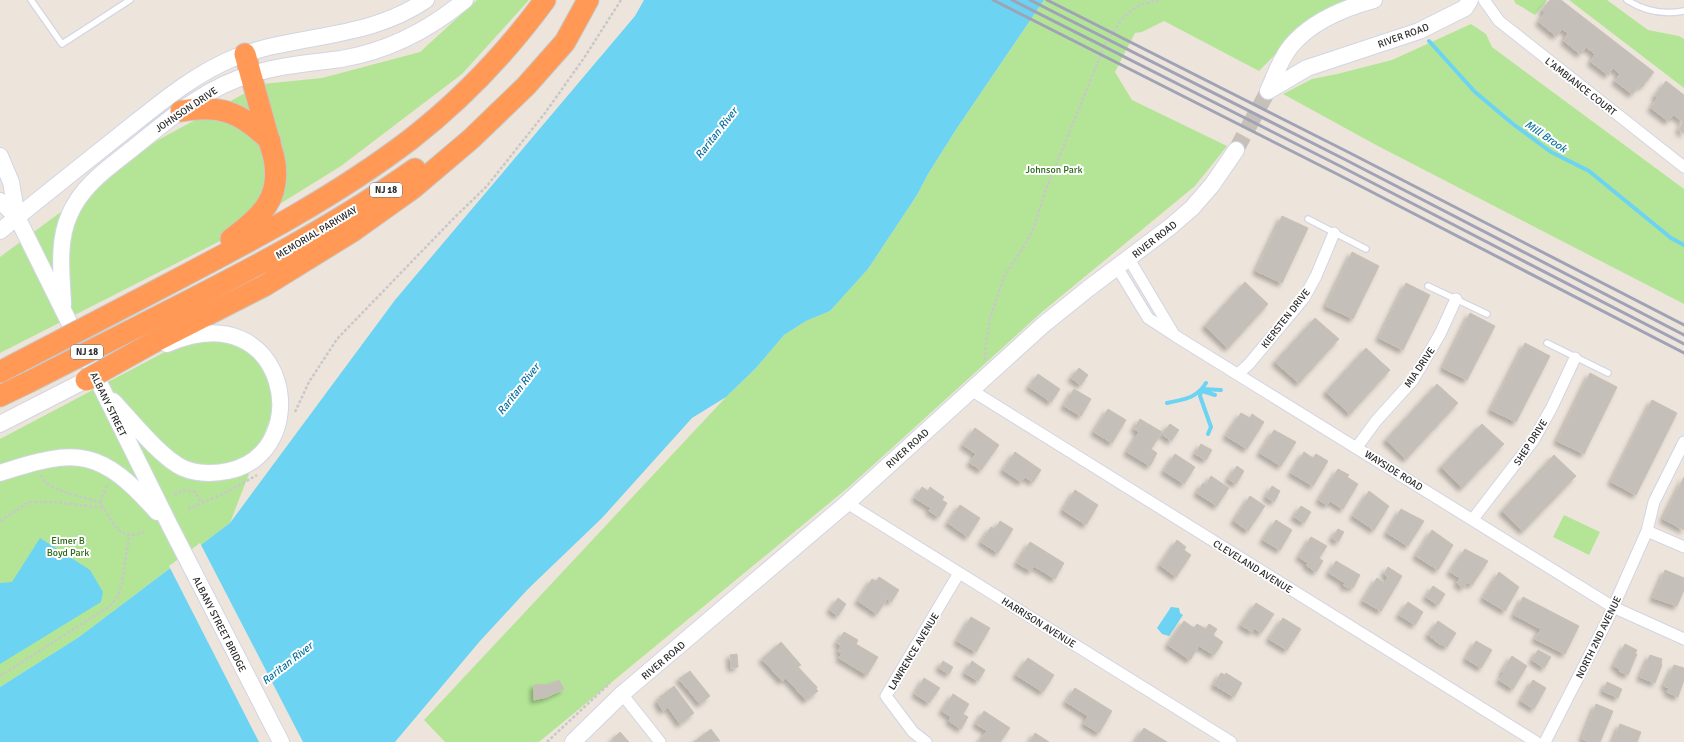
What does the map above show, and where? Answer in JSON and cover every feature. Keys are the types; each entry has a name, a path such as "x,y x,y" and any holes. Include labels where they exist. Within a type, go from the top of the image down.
{"highway":[{"name":"NJ 18","path":"0,372 272,228 369,169 410,139 447,108 485,71 519,34 545,0"},
{"name":"MEMORIAL PARKWAY","path":"0,396 288,249 357,208 418,167 457,136 510,86 561,30 583,0"},
{"path":"93,384 155,345 264,286 353,231 412,189 471,139 526,86 565,42 588,0"},
{"path":"183,276 247,227 266,208 274,192 276,174 274,158 245,54"},
{"path":"181,111 211,108 229,112 246,120 270,142"}],"street":[{"name":"JOHNSON DRIVE","path":"0,231 137,121 191,82 225,62 245,54 287,42 348,32 378,24 402,14 426,0"},
{"name":"JOHNSON DRIVE","path":"63,311 62,243 68,216 77,200 96,178 181,111 216,88 250,74 282,67 342,58 384,48 426,28 465,0"},
{"name":"RIVER ROAD","path":"1374,0 1326,18 1310,29 1291,47 1279,67 1268,91 1307,68 1419,31 1466,8 1470,0"},
{"name":"L'AMBIANCE COURT","path":"1484,0 1499,21 1684,167"},
{"name":"RIVER ROAD","path":"573,742 622,694 847,503 1043,325 1170,227 1192,208 1212,185 1236,150"},
{"name":"ALBANY STREET","path":"0,156 11,182 17,217 63,311 93,384 170,526"},
{"name":"ALBANY STREET","path":"0,201 17,217"},
{"name":"KIERSTEN DRIVE","path":"1238,374 1249,364 1304,298 1316,276 1334,234"},
{"name":"WAYSIDE ROAD","path":"1123,263 1148,318 1613,607 1684,639"},
{"name":"MIA DRIVE","path":"1357,447 1376,421 1412,380 1440,334 1456,299"},
{"path":"0,424 40,404 93,384 165,456 183,468 202,473 221,472 241,467 257,456 265,447 275,431 281,404 280,392 273,370 260,352 252,345 234,336 215,333 186,337 155,345"},
{"name":"SHEP DRIVE","path":"1473,519 1533,441 1552,408 1575,358"},
{"name":"CLEVELAND AVENUE","path":"971,390 1536,742"},
{"name":"NORTH 2ND AVENUE","path":"1545,742 1613,607 1646,531 1654,502 1684,442"},
{"path":"0,473 57,457 76,457 96,462 122,476 170,526"},
{"name":"HARRISON AVENUE","path":"847,503 1231,742"},
{"name":"ALBANY STREET BRIDGE","path":"170,526 280,742"},
{"path":"1646,531 1684,547"},
{"name":"LAWRENCE AVENUE","path":"926,742 913,732 886,696 960,573"},
{"path":"622,694 660,742"}],"lane":[{"path":"31,0 62,44 130,0"},
{"path":"1627,0 1637,6 1653,11 1684,11"},
{"path":"1308,219 1334,234 1366,249"},
{"path":"1428,286 1487,314"},
{"path":"1547,343 1608,373"}],"path":[{"path":"294,417 309,382 337,339 452,219 487,186 545,112 584,58 621,0"},
{"path":"985,360 990,319 1004,277 1026,243 1034,227 1045,192 1106,42 1123,18 1134,9 1143,4 1159,0"},
{"path":"188,509 201,502 227,492 257,475 262,470"},
{"path":"40,472 43,480 51,487 100,502 113,524 121,532 129,536 146,531"},
{"path":"100,502 106,486"},
{"path":"174,495 184,490 195,492 201,502"},
{"path":"0,521 29,502 56,502 104,509"},
{"path":"0,676 110,606 118,596 122,583 129,536"},
{"path":"547,742 598,693 599,694"}],"green space":[{"path":"477,0 529,0 462,74 341,166 222,240 0,353 0,257 158,140 262,84 322,78 420,52"},
{"name":"Johnson Park","path":"1044,0 1349,0 1307,22 1259,71 1164,21 1142,32 1135,33 1115,72 1132,100 1227,146 1195,186 1042,312 850,486 539,742 445,742 424,720 726,397 756,368 784,335 806,321 830,311 868,269 917,195 928,174 957,128"},
{"path":"1514,0 1547,0 1535,15 1515,3"},
{"path":"1569,0 1607,0 1648,30 1679,36 1684,39 1684,88"},
{"path":"1471,24 1486,34 1492,47 1684,189 1684,304 1378,146 1283,94 1312,79 1392,60"},
{"name":"Elmer B Boyd Park","path":"196,339 235,343 258,361 266,373 273,399 270,419 230,523 79,637 0,687 0,439 180,344"},
{"path":"1564,515 1600,532 1589,555 1553,537"}],"water":[{"name":"Raritan River","path":"644,0 1044,0 957,128 928,174 917,195 868,269 830,311 806,321 784,335 756,368 726,397 692,418 602,518 528,589 480,641 395,742 0,742 0,687 79,637 230,523 395,300 635,16"},
{"path":"40,538 90,570 103,592 101,602 0,664 0,583 12,582"},
{"path":"1171,607 1179,608 1180,613 1183,615 1169,636 1162,634 1157,628"}],"pier":[{"path":"200,543 303,742 259,742 169,566"}],"building":[{"path":"1550,0 1561,0 1654,72 1642,87 1640,85 1632,94 1615,81 1620,74 1613,68 1608,75 1591,62 1595,54 1586,47 1580,54 1564,41 1568,33 1562,29 1556,36 1539,22 1545,12 1542,10"},
{"path":"1666,81 1684,95 1684,134 1679,130 1683,122 1674,115 1668,121 1651,108 1657,98 1655,96"},
{"path":"1282,216 1308,228 1282,283 1256,271"},
{"path":"1352,252 1379,266 1353,319 1326,306"},
{"path":"1245,282 1268,304 1228,348 1205,326"},
{"path":"1406,283 1430,295 1403,350 1379,338"},
{"path":"1470,313 1495,326 1467,380 1443,368"},
{"path":"1315,318 1339,339 1299,383 1275,362"},
{"path":"1525,343 1550,356 1516,422 1491,410"},
{"path":"1366,348 1390,370 1350,414 1326,392"},
{"path":"1079,368 1088,375 1081,385 1071,378"},
{"path":"1590,373 1617,387 1584,454 1557,441"},
{"path":"1038,374 1060,389 1051,402 1029,387"},
{"path":"1437,384 1458,403 1406,459 1386,440"},
{"path":"1074,389 1091,399 1081,416 1064,406"},
{"path":"1652,400 1677,413 1636,495 1611,482"},
{"path":"1108,409 1126,420 1112,443 1094,432"},
{"path":"1241,413 1250,418 1252,414 1264,422 1247,449 1226,436"},
{"path":"1140,419 1162,432 1151,449 1157,453 1150,466 1127,452 1139,432 1134,429"},
{"path":"1170,424 1179,430 1171,441 1162,434"},
{"path":"1482,424 1504,444 1462,488 1441,467"},
{"path":"975,428 999,445 981,470 970,463 976,454 963,445"},
{"path":"1274,430 1296,442 1281,466 1260,453"},
{"path":"1201,444 1212,450 1206,460 1195,454"},
{"path":"1015,452 1041,470 1033,482 1025,477 1021,482 1003,470"},
{"path":"1304,452 1313,458 1316,454 1328,461 1313,486 1291,473"},
{"path":"1175,454 1195,467 1184,484 1164,471"},
{"path":"1554,455 1576,476 1523,531 1502,511"},
{"path":"1237,466 1244,471 1236,484 1228,479"},
{"path":"1338,469 1349,475 1347,477 1358,484 1343,509 1330,501 1327,505 1319,500"},
{"path":"1211,476 1229,488 1217,506 1197,493 1203,483 1206,485"},
{"path":"1684,477 1684,530 1663,519"},
{"path":"1272,486 1280,491 1274,502 1266,497"},
{"path":"922,487 928,491 930,487 944,497 942,500 947,503 939,517 929,511 931,508 915,498"},
{"path":"1075,490 1098,505 1086,525 1063,510"},
{"path":"1369,491 1389,506 1374,530 1353,516"},
{"path":"1250,496 1265,506 1248,531 1234,521"},
{"path":"960,505 980,518 968,537 948,523"},
{"path":"1301,506 1311,512 1304,523 1294,517"},
{"path":"1401,509 1424,521 1408,546 1387,533"},
{"path":"1276,520 1292,530 1280,550 1263,540"},
{"path":"1000,521 1013,529 998,553 981,542 991,527 995,529"},
{"path":"1338,529 1344,532 1338,542 1332,538"},
{"path":"1432,530 1453,545 1438,570 1416,556"},
{"path":"1311,537 1327,546 1319,558 1323,561 1316,572 1306,565 1308,563 1299,557"},
{"path":"1177,540 1186,547 1184,550 1191,555 1176,577 1160,565"},
{"path":"1030,542 1064,563 1055,579 1034,566 1031,571 1017,563"},
{"path":"1465,549 1488,561 1472,585 1467,582 1463,588 1457,583 1460,578 1450,572"},
{"path":"1336,561 1360,575 1353,588 1349,586 1348,588 1343,585 1345,583 1329,573"},
{"path":"1388,567 1402,576 1381,611 1363,601 1377,578 1385,583 1388,577 1384,574"},
{"path":"1665,570 1684,578 1684,590 1677,606 1653,598"},
{"path":"1499,572 1519,587 1505,611 1483,598"},
{"path":"879,577 899,590 891,602 887,599 877,614 858,601 872,579 876,581"},
{"path":"1433,586 1445,594 1438,605 1426,597"},
{"path":"1523,597 1579,626 1565,654 1535,639 1541,629 1514,615"},
{"path":"838,598 846,604 838,616 830,610"},
{"path":"1408,602 1423,612 1415,625 1399,615"},
{"path":"1256,603 1274,614 1261,633 1254,628 1252,632 1241,625"},
{"path":"971,617 990,628 976,652 957,641"},
{"path":"1283,618 1301,629 1287,650 1269,639"},
{"path":"1184,621 1194,628 1197,624 1206,629 1209,624 1217,629 1213,635 1223,642 1214,655 1199,646 1190,660 1168,645"},
{"path":"1438,621 1456,633 1447,647 1441,645 1428,635"},
{"path":"844,632 858,640 856,644 878,657 867,675 839,658 842,653 838,651 841,646 837,643"},
{"path":"1476,641 1492,650 1481,668 1466,659"},
{"path":"781,642 801,665 798,667 817,687 816,689 818,691 806,700 786,678 782,681 762,659"},
{"path":"1625,644 1637,650 1635,654 1637,654 1628,675 1619,671 1620,669 1614,666"},
{"path":"1538,650 1551,657 1544,668 1532,660"},
{"path":"737,654 738,667 731,668 730,655"},
{"path":"1650,655 1662,659 1662,665 1655,683 1640,677"},
{"path":"1512,656 1527,666 1513,689 1499,680"},
{"path":"1028,658 1054,675 1043,692 1016,675"},
{"path":"943,661 953,667 949,674 939,668"},
{"path":"972,661 985,670 978,681 965,673"},
{"path":"1674,665 1684,668 1684,680 1678,697 1667,692 1669,688 1664,686"},
{"path":"690,671 710,696 700,704 679,679"},
{"path":"1221,673 1225,675 1226,673 1242,683 1234,697 1214,685"},
{"path":"924,678 940,688 929,703 915,694"},
{"path":"559,680 564,689 547,697 534,700 534,685 550,684"},
{"path":"1533,680 1546,688 1534,709 1521,701"},
{"path":"1607,682 1622,689 1618,698 1603,691"},
{"path":"674,686 694,713 680,724 668,707 663,711 657,701"},
{"path":"1075,688 1112,711 1099,733 1084,724 1088,716 1066,702"},
{"path":"953,694 969,704 963,714 968,717 961,729 949,721 951,717 942,711"},
{"path":"1596,704 1613,711 1600,742 1590,742 1582,739"},
{"path":"984,711 1010,728 1000,742 979,742 987,731 976,724"},
{"path":"1620,724 1641,732 1637,742 1613,742"},
{"path":"1144,728 1167,742 1135,742"},
{"path":"711,729 720,741 694,742"},
{"path":"620,732 629,742 613,742 612,740"},
{"path":"1035,733 1049,742 1030,742"}],"waterway":[{"name":"Mill Brook","path":"1429,41 1475,92 1513,124 1551,152 1589,171 1671,238 1684,245"},
{"path":"1167,403 1189,398 1198,392 1206,383"},
{"path":"1202,389 1221,390"},
{"path":"1202,390 1215,395"},
{"path":"1201,391 1200,396 1211,427 1208,434"}],"tunnel":[{"path":"1236,150 1268,91"}],"railway":[{"path":"993,0 1337,174 1684,353"},
{"path":"1012,0 1340,166 1684,344"},
{"path":"1030,0 1344,159 1684,335"},
{"path":"1047,0 1348,152 1684,325"}]}
